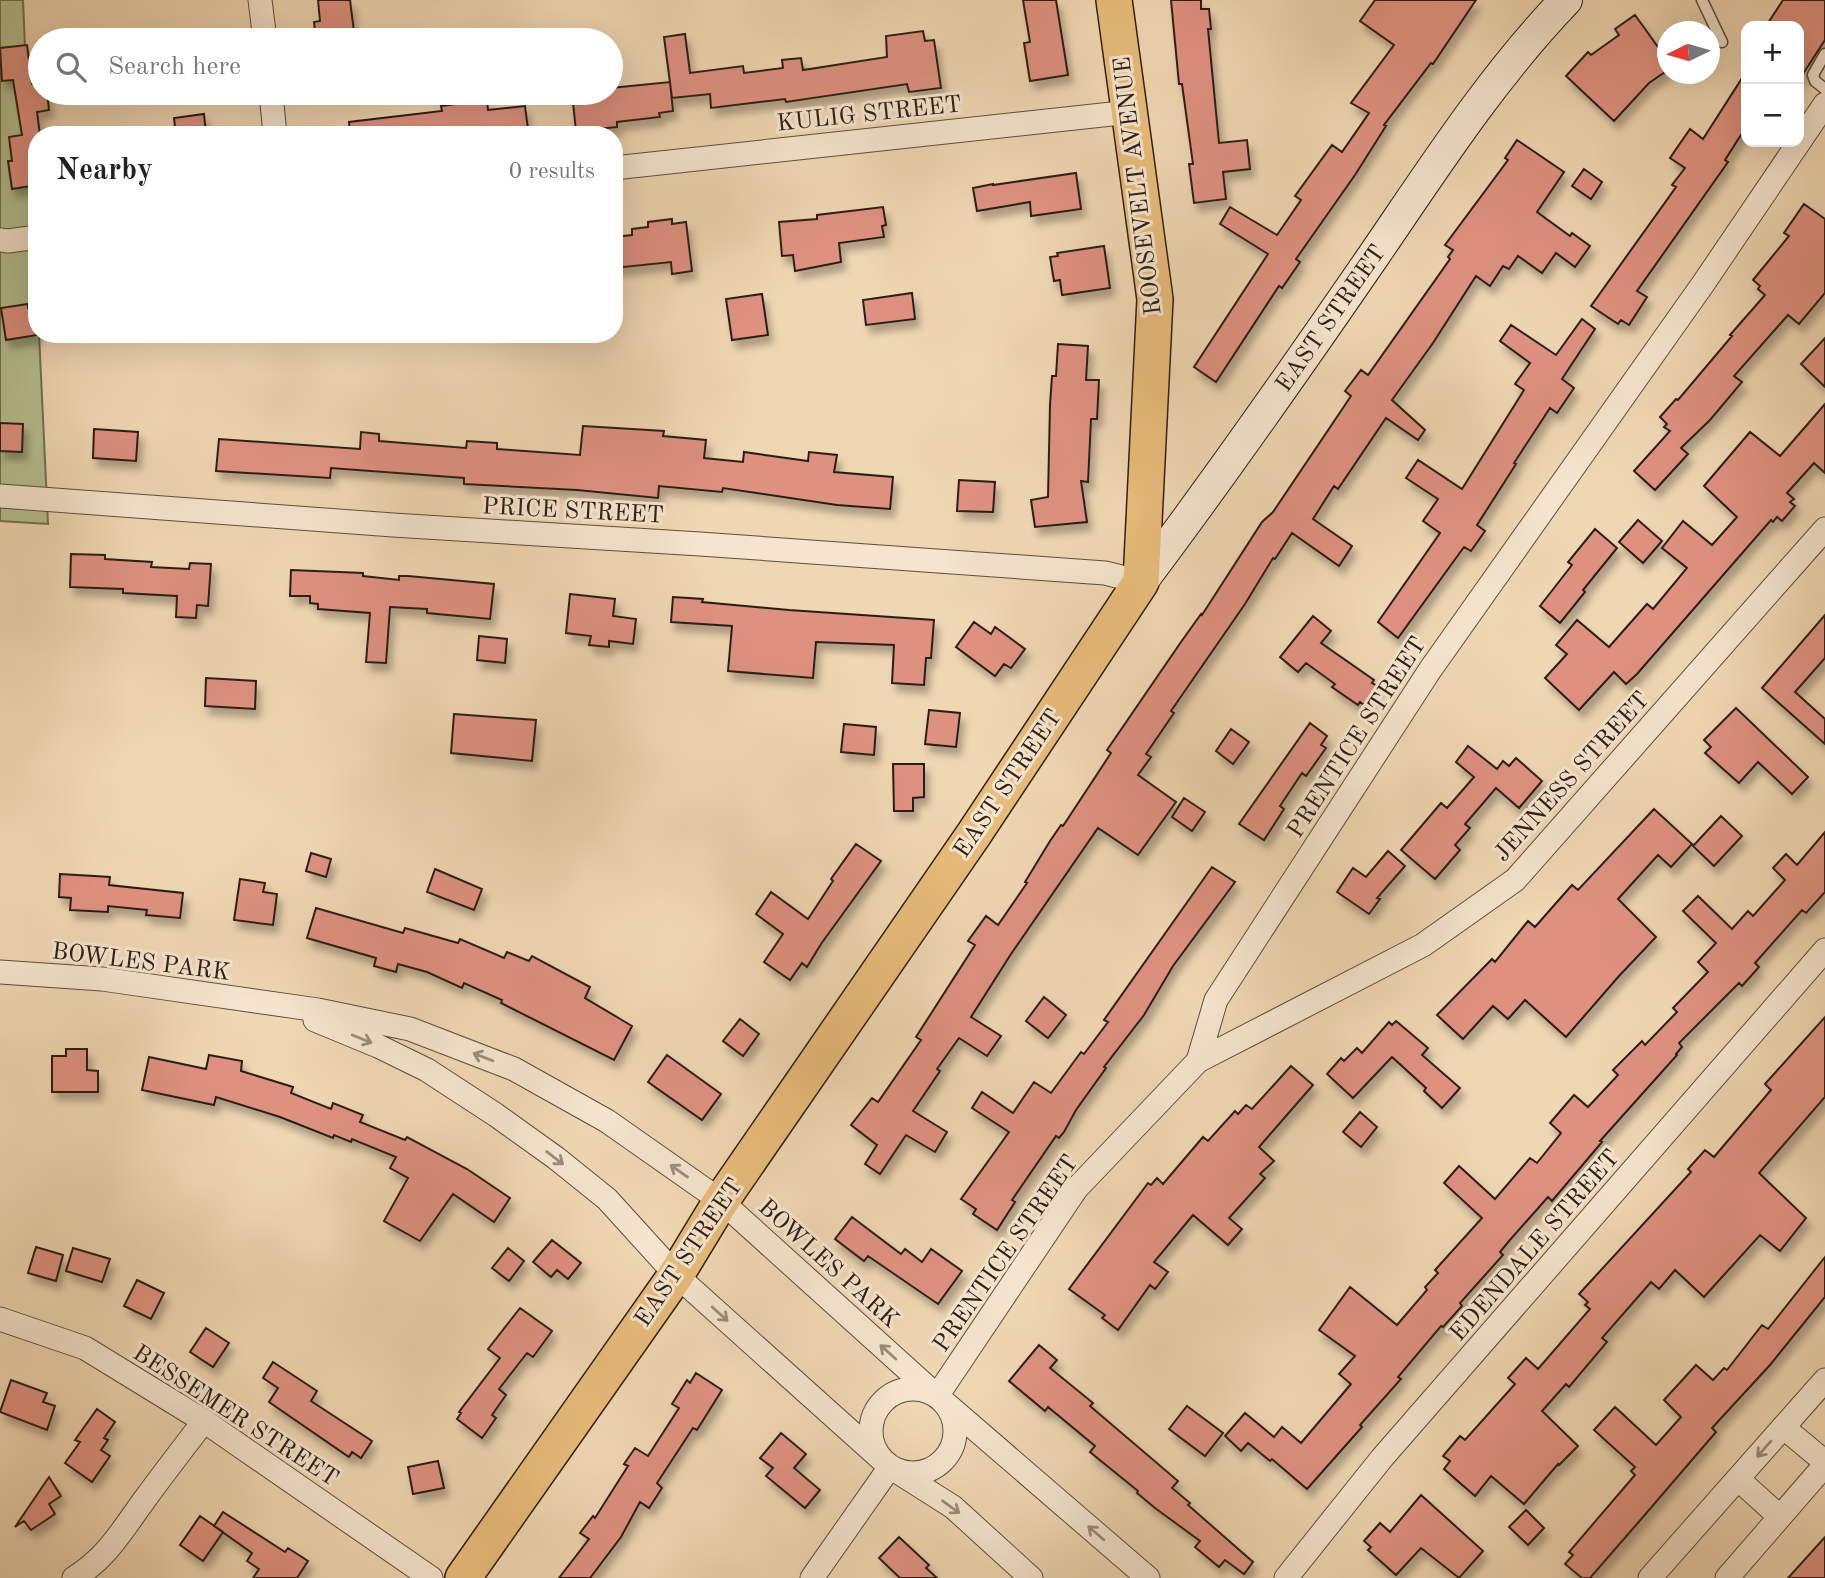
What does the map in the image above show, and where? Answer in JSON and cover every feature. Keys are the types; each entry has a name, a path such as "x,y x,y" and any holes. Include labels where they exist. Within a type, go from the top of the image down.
{"main road":[{"name":"ROOSEVELT AVENUE","path":"1114,0 1155,299 1141,582"},
{"name":"EAST STREET","path":"463,1578 676,1275 721,1201 974,834 1141,582 1321,332 1473,111 1537,31 1566,0"}],"street":[{"path":"260,0 264,28"},
{"name":"PRENTICE STREET","path":"937,1396 1076,1189 1199,1061 1216,1000 1423,681 1703,284 1825,104"},
{"path":"272,105 274,126"},
{"name":"KULIG STREET","path":"623,167 1130,112"},
{"path":"0,240 28,238"},
{"name":"PRICE STREET","path":"0,496 1105,573 1141,582"},
{"name":"JENNESS STREET","path":"1199,1061 1423,945 1515,880 1825,529"},
{"name":"EDENDALE STREET","path":"1286,1578 1382,1458 1825,950"},
{"name":"BOWLES PARK","path":"0,972 102,979 318,1010 410,1030 514,1069 607,1121 721,1201 937,1396 1148,1578"},
{"name":"BOWLES PARK","path":"276,1004 378,1046 427,1070 496,1115 607,1199 676,1275 890,1467 953,1507 1031,1578"},
{"name":"BESSEMER STREET","path":"0,1319 85,1348 204,1421 432,1578"},
{"path":"1650,1578 1825,1380"},
{"path":"905,1390 921,1390 937,1396 951,1412 956,1434 949,1455 932,1470 911,1474 890,1467 878,1456 872,1440 871,1423 878,1408 890,1396 905,1390"},
{"path":"74,1578 100,1560 116,1542 204,1421"},
{"path":"1727,1578 1825,1464 1783,1427"},
{"path":"812,1578 890,1467"},
{"path":"1738,1479 1780,1517"}],"lane":[{"path":"1702,0 1722,42"},
{"path":"1825,54 1813,75 1815,81 1825,89"}],"green space":[{"path":"0,0 23,0 28,126 28,343 39,343 48,524 0,521"}],"building":[{"path":"318,0 350,0 354,28 315,28 314,22 320,21"},
{"path":"1023,0 1056,0 1068,75 1030,81 1024,43 1030,42"},
{"path":"1171,0 1201,0 1201,9 1209,9 1211,29 1208,29 1219,143 1247,140 1250,169 1223,172 1226,199 1194,203 1189,164 1193,164 1182,84 1179,84"},
{"path":"1375,0 1476,0 1433,64 1431,63 1384,125 1386,126 1355,175 1296,259 1300,262 1282,288 1279,286 1216,382 1194,367 1268,254 1220,224 1230,207 1277,235 1301,200 1295,196 1332,145 1342,152 1369,113 1351,103 1394,45 1360,21"},
{"path":"1783,0 1825,0 1825,40 1804,72 1804,21 1769,21"},
{"path":"1635,15 1657,46 1657,78 1614,121 1566,76 1588,52 1591,55 1619,35 1615,29"},
{"path":"923,31 925,41 934,40 941,88 909,92 907,84 786,102 785,99 711,108 710,94 672,98 664,37 685,34 690,73 743,66 744,73 783,68 782,60 801,58 803,70 887,57 886,36"},
{"path":"27,45 28,105 48,105 49,110 37,112 39,126 28,126 28,186 12,189 8,161 12,161 9,137 22,135 13,80 2,81 0,48"},
{"path":"1741,80 1741,135 1725,160 1728,162 1637,291 1647,297 1629,325 1621,320 1618,324 1591,306 1676,187 1672,185 1685,168 1670,158 1690,129 1703,139"},
{"path":"670,82 673,111 659,113 660,117 617,122 617,126 575,126 573,105 623,105 623,87"},
{"path":"488,105 488,110 525,106 528,126 349,126 349,122 442,111 441,106"},
{"path":"204,114 205,126 175,126 174,118"},
{"path":"1517,140 1564,172 1537,212 1570,236 1572,233 1590,246 1575,267 1556,253 1542,273 1518,256 1509,269 1503,266 1490,286 1476,276 1392,400 1425,430 1418,440 1386,418 1338,489 1334,486 1313,519 1352,546 1339,566 1292,533 1275,559 1273,558 1245,604 1171,711 1174,713 1146,754 1151,757 1138,775 1176,802 1138,855 1098,828 971,1017 1001,1036 987,1056 959,1038 913,1111 947,1132 935,1152 906,1135 880,1174 865,1164 877,1145 851,1125 872,1098 878,1102 921,1040 916,1037 975,945 968,941 986,916 998,925 1027,883 1025,882 1050,841 1061,825 1063,826 1111,753 1107,750 1351,396 1345,391 1361,370 1368,375 1450,259 1448,257 1453,250 1445,245 1508,160 1505,158"},
{"path":"1584,169 1602,182 1591,199 1572,186"},
{"path":"1076,173 1081,209 1031,216 1030,202 977,211 973,188"},
{"path":"1804,204 1825,219 1825,293 1799,324 1788,315 1734,376 1742,382 1710,420 1681,448 1688,454 1655,490 1634,471 1670,431 1664,427 1667,424 1660,417 1676,399 1678,400 1765,295 1753,280 1789,236 1784,233"},
{"path":"883,207 886,225 882,226 884,237 839,243 841,262 795,271 793,255 782,256 779,222 817,219 817,215"},
{"path":"672,219 672,224 686,222 692,271 672,274 671,262 623,267 623,236 632,235 632,229 648,227 648,222"},
{"path":"1104,246 1110,288 1062,295 1060,280 1054,281 1050,257 1058,256 1057,253"},
{"path":"912,293 915,319 866,325 863,300"},
{"path":"762,294 768,335 732,340 726,299"},
{"path":"28,304 28,336 6,340 1,308"},
{"path":"1582,319 1595,329 1562,379 1574,388 1557,413 1550,408 1514,463 1516,464 1477,525 1485,531 1471,551 1464,547 1398,638 1378,622 1440,533 1423,521 1438,499 1406,478 1418,460 1462,489 1524,390 1515,384 1530,363 1500,341 1511,325 1556,355"},
{"path":"1825,338 1825,387 1801,364"},
{"path":"1058,344 1088,346 1086,380 1099,380 1097,419 1091,419 1088,482 1081,481 1087,522 1035,527 1031,500 1048,497 1050,405 1052,376 1056,376"},
{"path":"1825,404 1825,473 1814,463 1787,493 1794,499 1790,502 1795,506 1782,521 1777,517 1773,522 1771,520 1637,674 1626,684 1614,672 1579,710 1545,678 1567,654 1556,645 1577,620 1609,647 1647,604 1653,609 1687,568 1662,548 1683,521 1712,545 1737,517 1704,486 1750,432 1780,456"},
{"path":"0,423 23,424 22,452 0,451"},
{"path":"583,426 664,431 663,436 706,440 704,458 743,462 744,452 808,461 809,452 837,455 834,472 893,477 890,509 837,505 723,488 722,492 659,486 658,498 577,490 464,484 464,478 331,468 330,478 216,471 219,439 360,449 361,432 379,434 379,441 466,448 467,441 497,443 497,449 580,455"},
{"path":"94,429 138,432 136,461 93,458"},
{"path":"959,480 995,482 993,512 957,511"},
{"path":"1638,520 1662,541 1643,563 1619,542"},
{"path":"1595,529 1617,548 1560,623 1540,606 1572,565 1568,562"},
{"path":"71,554 105,555 105,559 152,562 151,567 189,569 190,563 211,564 208,606 197,605 196,618 176,617 177,596 123,593 123,589 70,587"},
{"path":"291,570 363,573 363,576 399,580 399,576 408,576 494,584 490,619 427,613 427,609 390,607 386,663 366,662 370,613 318,609 318,604 310,603 310,596 290,596"},
{"path":"570,594 615,599 613,616 636,619 633,644 609,641 609,647 589,645 591,636 566,633"},
{"path":"673,597 789,610 934,620 931,658 926,658 924,685 892,683 894,645 816,642 813,678 728,671 732,626 671,622"},
{"path":"1825,615 1825,658 1795,692 1825,719 1825,744 1762,688"},
{"path":"1313,616 1331,631 1321,643 1374,680 1372,683 1377,686 1364,705 1360,702 1358,705 1332,687 1335,684 1306,663 1298,672 1280,657"},
{"path":"974,622 991,634 995,627 1025,649 1011,668 1004,664 995,676 956,647"},
{"path":"479,636 507,639 505,663 477,660"},
{"path":"206,678 256,681 255,709 205,706"},
{"path":"1736,708 1808,777 1792,794 1758,762 1739,783 1705,753 1711,747 1704,740"},
{"path":"929,710 960,713 956,747 925,744"},
{"path":"454,714 536,720 532,761 451,753"},
{"path":"1310,723 1327,736 1321,745 1326,748 1306,776 1302,773 1280,806 1284,809 1264,840 1239,824"},
{"path":"844,724 876,727 874,755 841,752"},
{"path":"1231,729 1249,742 1233,764 1216,751"},
{"path":"1468,746 1497,769 1503,761 1509,766 1516,758 1542,781 1519,808 1496,788 1465,824 1470,828 1455,845 1460,850 1435,879 1401,850 1441,803 1447,808 1474,777 1456,762"},
{"path":"893,764 924,764 924,797 913,798 913,811 894,811"},
{"path":"1184,798 1205,812 1192,831 1172,817"},
{"path":"1654,809 1692,844 1671,867 1658,855 1618,899 1656,937 1566,1037 1525,1000 1508,1019 1493,1006 1463,1039 1437,1015 1492,959 1495,962 1528,921 1535,927 1572,885 1578,890"},
{"path":"1721,816 1742,836 1714,866 1693,846"},
{"path":"1825,832 1825,892 1806,913 1802,910 1755,963 1759,967 1742,986 1739,983 1679,1043 1682,1047 1677,1055 1600,1141 1602,1142 1552,1201 1548,1197 1509,1241 1500,1252 1503,1255 1460,1303 1462,1306 1443,1327 1441,1326 1398,1377 1401,1379 1360,1425 1362,1427 1307,1489 1272,1459 1270,1461 1248,1443 1241,1451 1225,1436 1245,1413 1274,1437 1282,1427 1301,1443 1351,1384 1339,1374 1355,1356 1319,1330 1350,1287 1397,1325 1427,1290 1425,1287 1438,1273 1435,1270 1482,1218 1444,1183 1459,1166 1495,1199 1530,1158 1537,1163 1561,1133 1550,1123 1574,1095 1588,1107 1618,1075 1613,1070 1642,1041 1645,1045 1677,1012 1673,1008 1708,972 1698,962 1716,943 1683,911 1698,896 1732,929 1748,911 1753,916 1785,880 1773,868 1786,854 1797,865"},
{"path":"856,844 881,861 807,967 802,963 790,980 764,962 783,934 756,914 771,892 808,919 833,881 831,879"},
{"path":"1388,851 1405,866 1377,898 1380,899 1369,914 1337,892 1353,868 1366,877"},
{"path":"311,853 331,859 326,877 306,871"},
{"path":"1212,867 1235,882 1173,966 1144,1015 1104,1067 1106,1068 1064,1132 1059,1138 1056,1136 1012,1200 1015,1202 997,1230 973,1214 976,1209 961,1199 1009,1132 972,1108 982,1092 1013,1113 1034,1082 1051,1093 1081,1052 1084,1054 1108,1022 1104,1020"},
{"path":"435,869 482,889 474,910 427,892"},
{"path":"60,874 110,877 109,885 183,893 180,918 146,915 147,910 108,906 108,912 70,910 71,898 59,897"},
{"path":"240,879 265,883 263,892 277,894 273,925 234,920"},
{"path":"316,908 403,933 405,928 458,943 460,939 504,958 507,952 529,961 532,956 590,987 585,998 632,1026 614,1060 501,1003 502,1000 464,983 462,988 427,972 398,964 396,972 374,966 376,958 307,938"},
{"path":"1044,997 1066,1015 1048,1038 1026,1021"},
{"path":"1825,1017 1825,1097 1759,1173 1806,1218 1780,1251 1760,1235 1704,1297 1675,1270 1659,1289 1651,1282 1602,1338 1607,1342 1569,1387 1566,1384 1542,1411 1578,1446 1558,1464 1524,1504 1491,1476 1475,1496 1444,1469 1450,1461 1443,1456 1460,1436 1465,1440 1515,1384 1508,1378 1526,1358 1538,1369 1590,1309 1585,1305 1588,1302 1579,1294 1691,1172 1688,1169 1705,1150 1714,1157 1771,1090 1765,1084"},
{"path":"740,1019 759,1034 743,1056 723,1041"},
{"path":"1396,1021 1428,1048 1422,1055 1460,1088 1442,1108 1424,1091 1426,1088 1392,1057 1353,1098 1327,1074 1341,1058 1344,1061 1357,1048 1362,1053 1389,1022 1392,1025"},
{"path":"66,1049 87,1049 87,1070 98,1071 98,1092 52,1092 52,1056 66,1056"},
{"path":"209,1055 242,1061 241,1071 293,1087 291,1093 331,1109 333,1103 363,1115 360,1122 405,1140 407,1137 467,1169 510,1198 494,1222 453,1194 420,1241 384,1221 408,1178 390,1168 396,1157 352,1139 351,1142 334,1135 333,1138 280,1117 216,1097 214,1105 142,1090 149,1057 206,1069"},
{"path":"667,1055 721,1094 702,1120 648,1082"},
{"path":"1291,1066 1313,1085 1259,1147 1274,1161 1260,1174 1265,1178 1229,1218 1242,1229 1228,1245 1193,1215 1154,1262 1168,1272 1155,1289 1150,1285 1118,1330 1102,1318 1105,1315 1069,1289 1148,1183 1151,1185 1157,1178 1163,1184 1203,1137 1208,1141 1235,1111 1238,1114 1246,1105 1252,1109"},
{"path":"1360,1112 1377,1127 1361,1147 1343,1132"},
{"path":"852,1217 901,1254 905,1249 922,1262 931,1249 962,1271 938,1304 868,1256 864,1261 835,1239"},
{"path":"552,1240 581,1263 568,1279 557,1270 551,1277 533,1262"},
{"path":"36,1247 63,1255 56,1281 28,1273"},
{"path":"73,1248 110,1259 102,1282 66,1271"},
{"path":"508,1248 524,1261 509,1281 492,1268"},
{"path":"1825,1257 1825,1297 1770,1365 1712,1428 1716,1432 1643,1517 1590,1578 1582,1578 1565,1564 1573,1555 1569,1552 1635,1475 1631,1471 1635,1467 1594,1430 1615,1407 1656,1445 1681,1417 1664,1400 1696,1365 1713,1380 1724,1368 1727,1370 1762,1325 1768,1329"},
{"path":"137,1280 164,1293 151,1319 124,1306"},
{"path":"520,1308 552,1331 533,1357 527,1353 499,1389 506,1395 492,1415 496,1418 482,1438 457,1419 461,1413 459,1412 500,1358 488,1349"},
{"path":"206,1328 229,1343 213,1367 190,1352"},
{"path":"1039,1345 1057,1360 1050,1368 1093,1403 1090,1406 1178,1481 1172,1488 1253,1562 1244,1574 1225,1560 1219,1567 1195,1547 1200,1541 1155,1508 1090,1452 1095,1446 1048,1407 1045,1411 1009,1381"},
{"path":"273,1362 317,1391 311,1401 372,1441 361,1458 352,1452 349,1457 269,1402 278,1388 263,1378"},
{"path":"696,1373 722,1390 697,1430 693,1428 657,1483 662,1488 649,1508 640,1502 621,1537 590,1578 559,1578 589,1539 580,1533 593,1516 595,1518 628,1466 624,1464 635,1448 648,1456 679,1408 672,1404 687,1380 690,1383"},
{"path":"11,1380 47,1393 43,1402 55,1406 47,1430 0,1412"},
{"path":"1187,1406 1223,1433 1205,1456 1169,1429"},
{"path":"97,1409 115,1422 104,1438 108,1440 101,1450 110,1456 92,1482 65,1463 80,1442 75,1440"},
{"path":"781,1433 806,1454 794,1468 820,1490 805,1508 766,1476 773,1468 760,1458"},
{"path":"438,1461 444,1488 413,1494 408,1467"},
{"path":"49,1477 61,1496 49,1504 55,1514 31,1530 24,1521 15,1527"},
{"path":"1421,1495 1483,1551 1459,1578 1421,1548 1396,1575 1368,1550 1371,1547 1364,1541 1380,1523 1390,1532"},
{"path":"1526,1510 1544,1528 1528,1545 1509,1527"},
{"path":"223,1512 285,1552 288,1548 308,1561 297,1578 253,1578 259,1569 247,1561 252,1553 214,1526"},
{"path":"200,1516 223,1532 203,1561 180,1545"},
{"path":"899,1537 929,1565 926,1568 937,1578 900,1578 879,1558"},
{"path":"1825,1537 1825,1578 1788,1578"}]}
